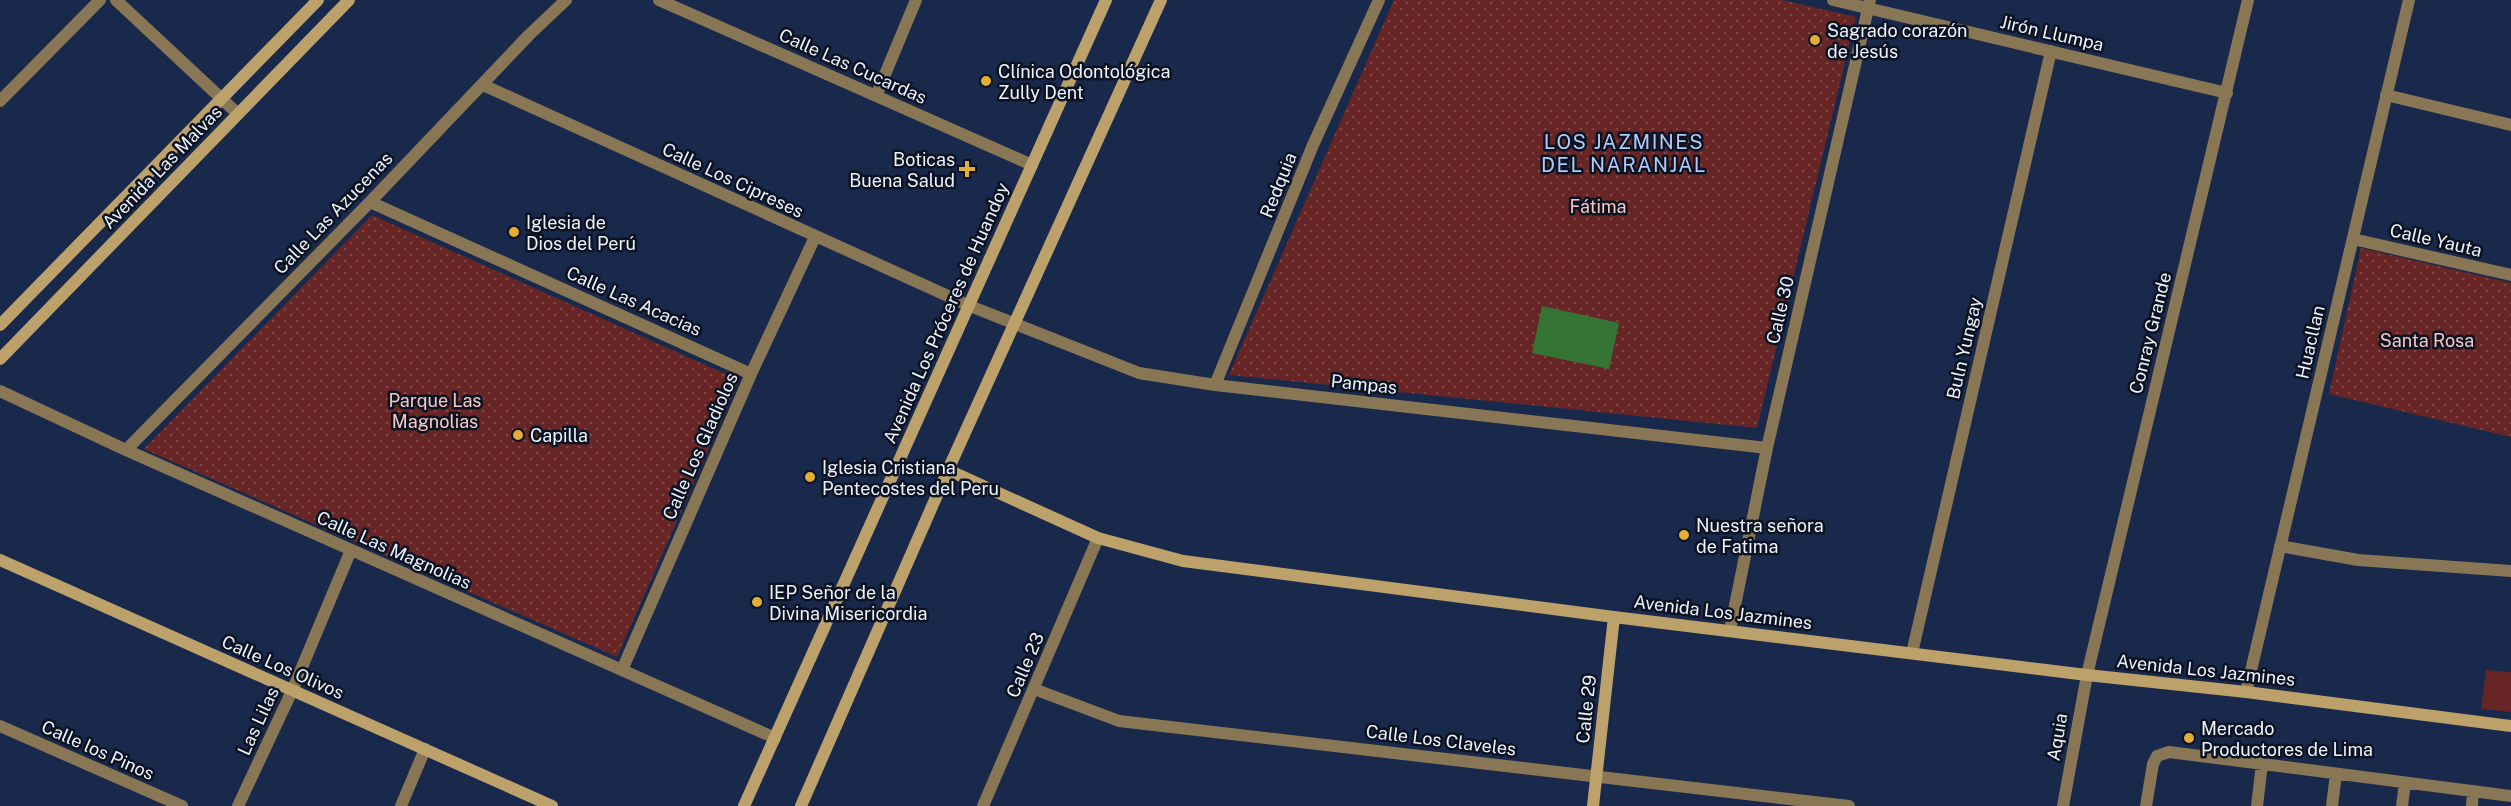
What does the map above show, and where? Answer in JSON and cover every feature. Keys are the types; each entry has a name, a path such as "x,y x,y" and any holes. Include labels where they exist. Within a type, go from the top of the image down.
{"street":[{"path":"0,101 100,0"},
{"path":"116,0 238,114"},
{"name":"Avenida Las Malvas","path":"0,325 318,0"},
{"name":"Avenida Las Malvas","path":"0,359 349,0"},
{"name":"Calle Las Azucenas","path":"126,450 370,202 529,35 566,0"},
{"name":"Calle Las Cucardas","path":"659,0 1032,165"},
{"path":"876,96 916,0"},
{"name":"Avenida Los Próceres de Huandoy","path":"744,806 1106,0"},
{"path":"801,806 948,470 1161,0"},
{"name":"Redquia","path":"1215,385 1313,145 1379,0"},
{"name":"Jirón Llumpa","path":"1833,0 1869,4 2227,93"},
{"name":"Conray Grande","path":"2087,675 2248,0"},
{"name":"Huacllan","path":"2246,692 2409,0"},
{"name":"Calle 30","path":"1730,630 1767,448 1869,4"},
{"name":"Buln Yungay","path":"1912,653 2051,51"},
{"name":"Calle Los Cipreses","path":"483,85 970,306"},
{"path":"2386,95 2511,125"},
{"name":"Calle Las Acacias","path":"370,202 752,374"},
{"name":"Calle Los Gladiolos","path":"622,670 815,237"},
{"name":"Calle Yauta","path":"2353,239 2511,275"},
{"name":"Pampas","path":"970,306 1140,373 1215,385 1767,448"},
{"name":"Calle Las Magnolias","path":"0,391 126,450 775,738"},
{"name":"Avenida Los Jazmines","path":"948,470 1098,538 1183,561 1614,617 2511,726"},
{"name":"Calle 23","path":"983,806 1098,538"},
{"path":"2280,546 2358,560 2511,571"},
{"name":"Las Lilas","path":"238,806 292,691 351,550"},
{"name":"Calle Los Olivos","path":"0,560 552,806"},
{"name":"Calle 29","path":"1593,806 1614,617"},
{"name":"Aquia","path":"2063,806 2087,675"},
{"name":"Calle Los Claveles","path":"1034,689 1119,721 1849,806"},
{"name":"Calle los Pinos","path":"0,726 182,806"},
{"path":"401,806 425,748"},
{"path":"2146,806 2153,764 2157,756 2169,752 2511,796"},
{"path":"2257,806 2262,764"},
{"path":"2332,806 2336,774"},
{"path":"2402,806 2405,783"},
{"path":"2472,806 2473,791"},
{"path":"1740,806 1742,793"}],"green space":[{"name":"Fátima","path":"1394,0 1782,0 1856,17 1757,428 1229,375"},
{"name":"Parque Las Magnolias","path":"372,215 739,380 617,657 144,449"},
{"name":"Santa Rosa","path":"2361,248 2511,283 2511,437 2329,394"},
{"path":"2486,670 2511,672 2511,712 2481,709"}],"shaded area":[{"path":"1542,306 1619,323 1609,369 1532,353"}],"place":[{"name":"Sagrado corazón de Jesús","path":"1815,40"},
{"name":"Clínica Odontológica Zully Dent","path":"986,81"},
{"name":"Boticas Buena Salud","path":"967,169"},
{"name":"Iglesia de Dios del Perú","path":"514,232"},
{"name":"Capilla","path":"518,435"},
{"name":"Iglesia Cristiana Pentecostes del Peru","path":"810,477"},
{"name":"Nuestra señora de Fatima","path":"1684,535"},
{"name":"IEP Señor de la Divina Misericordia","path":"757,602"},
{"name":"Mercado Productores de Lima","path":"2189,738"}],"district":[{"name":"LOS JAZMINES DEL NARANJAL","path":"1624,154"}]}
